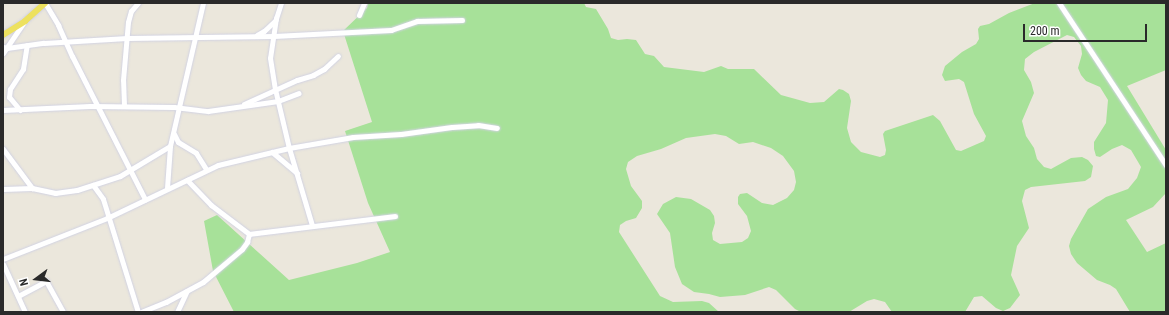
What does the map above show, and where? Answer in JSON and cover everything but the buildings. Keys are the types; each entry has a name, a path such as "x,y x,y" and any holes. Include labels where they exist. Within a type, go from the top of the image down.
{"main road":[{"path":"3,35 25,21 45,3"}],"street":[{"path":"45,3 145,199"},
{"path":"124,106 123,80 129,14 138,3"},
{"path":"167,188 170,146 180,109 203,3"},
{"path":"281,3 276,20 270,58 275,89 289,148 312,225"},
{"path":"359,16 364,3"},
{"path":"1059,3 1166,164"},
{"path":"255,36 264,31 276,20"},
{"path":"5,47 127,38 274,36 391,30 416,21 462,20"},
{"path":"3,53 5,47 25,21"},
{"path":"20,110 9,97 10,89 23,69 27,45"},
{"path":"238,107 275,89 313,76 324,69 338,56"},
{"path":"3,110 124,106 208,111 278,100 299,93"},
{"path":"3,259 107,218 218,164 289,148 353,137 401,134 478,125 496,128"},
{"path":"174,134 178,142 196,154 206,169"},
{"path":"3,189 32,188 55,193 93,185 120,176 170,146"},
{"path":"3,148 32,188"},
{"path":"272,152 297,173"},
{"path":"187,180 211,205 249,234 312,225 395,216"},
{"path":"93,185 103,199 107,218 138,312"},
{"path":"141,312 203,282 242,249 247,242 249,234"},
{"path":"3,264 25,312"},
{"path":"18,296 46,281 63,312"},
{"path":"177,312 187,291"}],"green space":[{"path":"368,3 584,3 586,7 596,9 608,29 611,38 618,40 636,40 645,54 654,56 664,67 704,72 721,66 728,69 754,69 781,95 810,103 824,102 839,89 843,90 849,94 851,101 847,128 851,142 861,152 880,157 885,155 886,150 883,134 885,131 933,115 940,121 956,150 961,151 984,141 986,136 974,114 964,82 959,79 945,81 942,75 945,66 962,52 976,44 979,39 978,29 980,26 989,24 1009,13 1035,3 1166,3 1166,70 1127,86 1166,150 1166,193 1153,207 1126,220 1147,252 1166,243 1166,312 1130,312 1116,289 1097,280 1077,263 1071,254 1069,246 1071,239 1088,209 1106,197 1128,189 1137,178 1141,167 1131,150 1122,145 1112,149 1100,157 1096,156 1094,142 1106,123 1108,100 1100,87 1086,81 1081,75 1078,68 1082,54 1081,46 1074,37 1067,35 1034,52 1025,59 1024,70 1031,82 1034,93 1022,121 1026,136 1034,148 1037,159 1044,167 1051,169 1071,158 1082,157 1088,160 1093,166 1091,177 1085,181 1031,187 1025,190 1022,201 1029,228 1017,246 1011,275 1020,295 1010,308 1003,311 996,308 982,296 974,297 965,312 892,312 885,302 874,299 867,301 849,312 801,312 795,309 776,290 769,287 745,295 720,297 694,292 682,284 675,267 670,233 657,214 663,204 676,197 691,199 710,210 714,216 715,223 712,233 713,240 720,244 742,242 748,238 751,231 747,216 738,204 738,197 740,194 747,193 762,203 773,205 787,198 794,190 796,182 794,171 783,156 771,148 753,142 739,144 726,136 715,134 686,138 661,149 637,156 628,162 626,169 631,186 642,201 642,208 636,218 626,221 620,225 619,232 660,296 673,302 702,301 709,303 719,312 234,312 213,271 204,221 217,215 289,280 357,263 390,252 368,203 345,131 372,122 343,31 367,8"}]}
